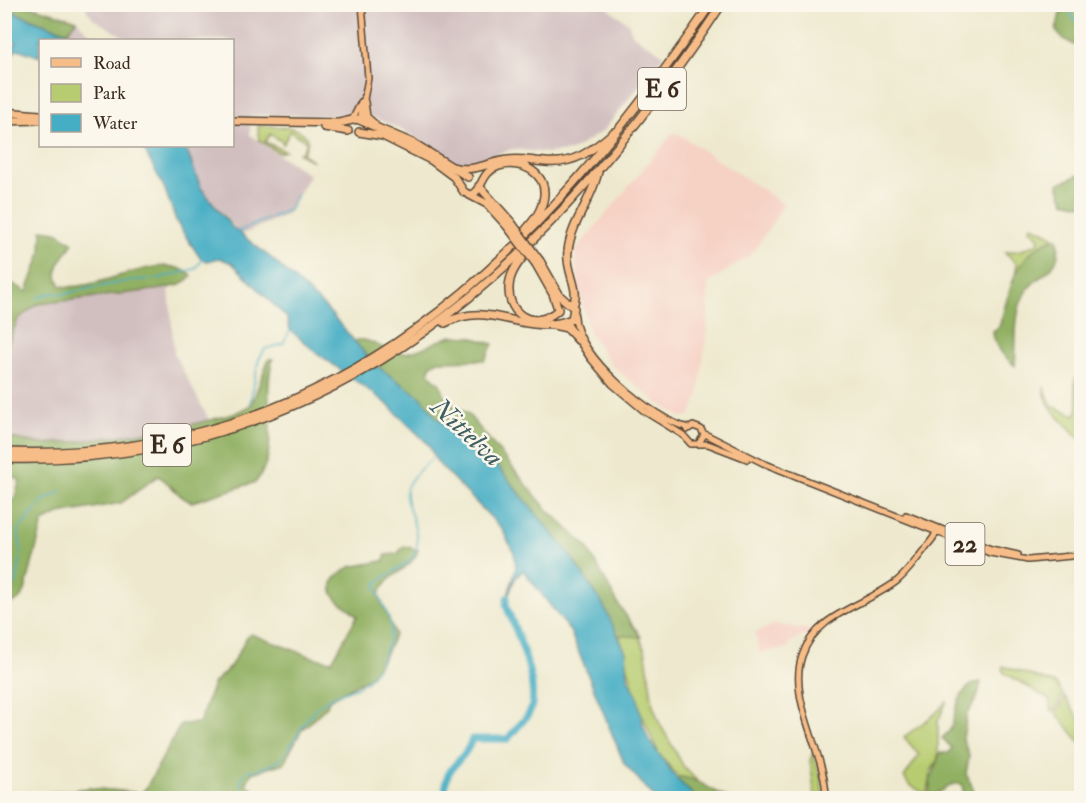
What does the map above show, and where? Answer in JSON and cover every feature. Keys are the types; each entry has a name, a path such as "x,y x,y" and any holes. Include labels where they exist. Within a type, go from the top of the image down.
{"highway":[{"name":"E 6","path":"394,349 449,307 493,268 562,198 627,121 711,4"},
{"name":"E 6","path":"4,459 64,459 152,449 222,432 319,392 424,334 477,292 542,232 598,170 647,109 722,4"},
{"name":"22","path":"364,102 367,119 384,130"},
{"path":"4,112 39,115"},
{"path":"4,121 39,120"},
{"name":"22","path":"234,121 356,121 384,130 416,144 442,164 465,192 487,204 509,224"},
{"path":"348,131 356,121"},
{"path":"356,121 358,132"},
{"path":"442,164 466,169 514,159 552,163 571,160 590,151 627,121"},
{"name":"22","path":"268,122 337,128 353,134 368,131 390,138 469,177 479,185 572,308"},
{"path":"461,186 469,177 497,162"},
{"name":"22","path":"442,164 462,196 487,204"},
{"path":"471,195 477,192 479,185 492,169 513,164 535,172 544,187 543,200 538,213 493,268"},
{"name":"E 6","path":"572,308 576,293 568,263 570,240 579,211 595,183 598,170"},
{"path":"424,334 450,320 477,312 496,315 527,325 565,321 572,308 562,305 545,320 531,320 516,311 510,298 510,285 514,271 542,232"},
{"name":"22","path":"538,263 553,294 559,317 565,321"},
{"path":"547,324 565,327 578,340"},
{"name":"E 6","path":"4,452 65,452 153,441 244,418 319,392"}],"main road":[{"path":"356,121 364,102 368,68 362,4"},
{"path":"356,121 368,68"},
{"name":"22","path":"572,308 582,338 615,381 655,413 689,428 698,427 703,433 763,463"},
{"name":"22","path":"565,321 595,365 618,390 644,411 685,437 691,444 699,443 763,463 1007,557 1028,560 1082,555"},
{"path":"685,437 689,428"},
{"path":"699,443 703,433"},
{"path":"826,798 823,775 799,687 799,670 805,648 823,625 901,578 927,545 935,530"}],"shaded area":[{"path":"87,4 157,4 161,8 168,4 604,5 628,23 633,35 664,55 603,131 571,151 547,153 512,149 459,166 404,131 370,116 250,115 250,135 309,175 287,214 241,235 201,188 185,147 234,147 234,39 128,39 95,20 86,10"},
{"path":"77,20 86,31 103,39 85,39 67,32"},
{"path":"673,133 679,134 784,204 757,247 748,257 708,283 708,323 698,397 690,416 681,417 658,403 611,365 590,333 581,299 574,252"},
{"path":"169,287 174,353 209,420 178,428 64,443 33,443 5,437 5,351 15,324 25,312 46,301 105,297"},
{"path":"774,624 808,629 810,632 789,643 789,648 759,653 755,633"}],"green space":[{"path":"5,5 27,5 77,20 67,32 18,14"},
{"path":"1062,5 1081,5 1081,49 1062,38 1056,31"},
{"path":"258,126 286,127 300,131 308,141 303,154 313,161 298,153 301,153 307,142 290,131 283,145 283,142 270,134 265,142 285,151 279,153 259,140"},
{"path":"1081,174 1081,205 1064,201 1058,184"},
{"path":"1031,225 1053,236 1051,253 1034,271 1013,285 1017,264 1005,252 1022,250 1038,243 1039,238 1030,229"},
{"path":"42,230 57,232 73,243 58,268 58,279 61,286 93,283 147,268 164,266 179,268 192,276 180,285 162,289 38,304 18,319 5,351 5,279 27,292 41,253"},
{"path":"1058,238 1058,250 1053,266 1029,287 1021,303 1017,321 1015,366 997,346 993,331 999,327 1011,285 1023,261 1043,243"},
{"path":"453,336 471,337 493,344 485,360 438,361 430,366 429,374 440,384 447,401 468,414 546,508 587,547 620,607 641,637 616,635 601,601 567,551 497,466 436,417 418,396 374,364 354,341 365,340 393,352 406,353"},
{"path":"269,359 273,359 269,391 270,439 264,468 256,482 192,502 183,498 158,476 121,503 59,514 43,522 25,591 19,600 5,606 4,512 15,497 20,480 5,473 5,437 42,444 74,442 178,428 234,414 251,405"},
{"path":"1079,372 1076,388 1081,402 1081,441 1048,403 1044,387 1052,406 1075,415 1078,405 1075,382"},
{"path":"404,546 418,550 415,557 388,581 379,595 395,634 384,657 371,676 329,700 327,706 301,731 284,763 252,773 246,784 265,798 35,798 38,794 89,788 141,793 146,788 181,724 199,723 213,684 230,667 248,636 251,634 315,658 332,661 357,616 336,599 332,583 337,576 350,567 383,561 386,555 397,554"},
{"path":"617,627 637,630 646,654 653,706 660,724 684,767 699,783 690,791 659,754 639,709"},
{"path":"1003,666 1056,684 1063,694 1054,711 1051,710 1050,700 1003,672"},
{"path":"981,682 977,698 967,714 963,739 969,756 966,774 978,798 964,798 962,784 953,784 935,795 929,793 930,782 940,753 949,753 952,748 942,738 951,728 959,700 967,688"},
{"path":"1065,697 1081,722 1081,744 1056,713"},
{"path":"947,701 938,721 938,759 930,773 927,792 924,793 909,785 904,777 919,755 904,737 935,714"},
{"path":"813,752 822,782 823,798 815,798 810,760"},
{"path":"682,777 729,798 696,798 676,778"}],"water":[{"path":"5,5 18,14 85,39 39,39 39,57 18,49 5,60 7,51 17,43 5,36"},
{"path":"143,147 185,147 201,188 232,227 270,257 327,309 374,364 422,398 436,417 497,466 567,551 601,601 626,652 628,678 637,695 643,725 649,740 676,778 696,798 655,798 624,763 570,631 523,570 515,579 505,605 516,568 514,553 502,529 437,462 428,444 385,402 317,353 290,330 287,318 232,263 219,258 208,261 201,259 177,223 164,187"}],"waterway":[{"path":"1068,4 1067,9 1075,21 1082,17"},
{"path":"237,232 289,210 297,194"},
{"path":"37,298 51,293 62,294 133,280 156,279 195,269 203,259"},
{"path":"250,403 259,359 265,349 283,344 291,329"},
{"path":"229,798 242,793 241,778 247,771 273,764 282,757 315,709 330,698 364,683 378,666 387,646 391,625 376,583 409,561 414,554 417,537 406,499 406,490 413,477 436,454"},
{"path":"4,590 17,583 21,551 18,530 43,501 62,491"},
{"path":"446,798 445,787 450,771 464,754 472,739 508,739 531,709 533,698 529,671 506,605 507,598"}],"water label":[{"name":"Nittelva","path":"467,432"}]}
